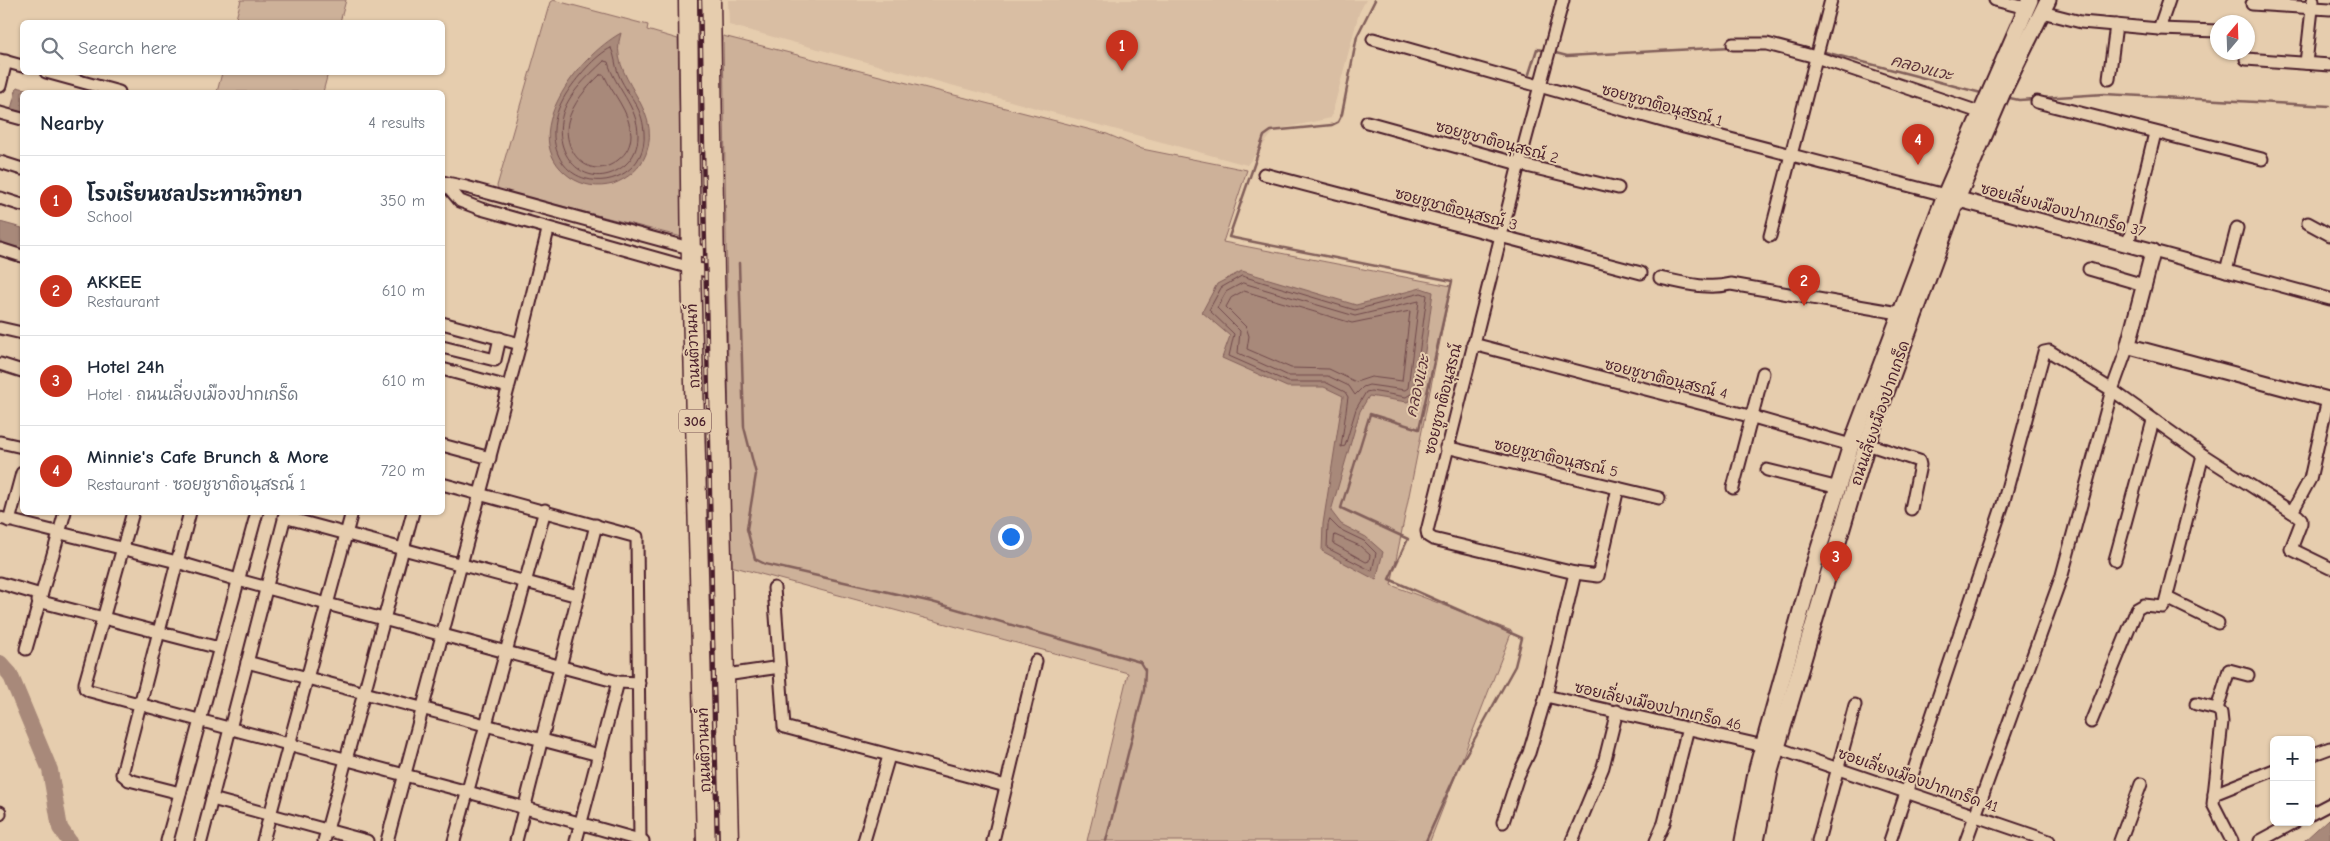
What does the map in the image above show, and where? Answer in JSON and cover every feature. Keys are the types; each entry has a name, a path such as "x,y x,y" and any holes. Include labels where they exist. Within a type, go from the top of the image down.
{"main road":[{"name":"ถนนติวานนท์","path":"688,0 691,268 706,841"},
{"name":"ถนนติวานนท์","path":"711,0 715,272 729,841"},
{"name":"ถนนเลี่ยงเมืองปากเกร็ด","path":"1756,841 1770,747 1815,560 1851,445 1899,313 1998,87 2029,4"},
{"name":"ถนนเลี่ยงเมืองปากเกร็ด","path":"1998,87 2045,6"},
{"name":"ถนนเลี่ยงเมืองปากเกร็ด","path":"1743,841 1757,768 1770,747 1867,444 1951,197"}],"street":[{"name":"ซอยชูชาติอนุสรณ์","path":"1563,0 1500,236 1426,531 1432,539 1575,573"},
{"path":"1770,236 1831,0"},
{"path":"1995,0 2029,4"},
{"path":"2159,28 2169,0"},
{"path":"2252,4 2312,4 2330,9"},
{"path":"2306,63 2312,4"},
{"path":"2045,6 2081,22 2210,31"},
{"path":"2110,79 2116,25"},
{"name":"ซอยชูชาติอนุสรณ์ 1","path":"1373,39 1684,127 1951,197"},
{"path":"1733,44 1771,45 1816,56 1986,113"},
{"path":"2255,60 2330,65"},
{"path":"0,86 3,61 20,65"},
{"path":"57,75 112,90"},
{"path":"2037,102 2262,159"},
{"path":"0,113 20,118"},
{"name":"ซอยชูชาติอนุสรณ์ 2","path":"1367,122 1519,164 1618,188"},
{"path":"2128,244 2155,133"},
{"path":"0,162 20,168"},
{"name":"ซอยชูชาติอนุสรณ์ 3","path":"1264,174 1641,273"},
{"path":"445,183 466,187 715,255"},
{"path":"445,184 460,201 548,230 691,268 715,272"},
{"name":"ซอยเลี่ยงเมืองปากเกร็ด 37","path":"1951,197 2153,251 2128,346"},
{"path":"0,198 20,204"},
{"path":"590,241 594,222"},
{"path":"2308,223 2330,235"},
{"path":"2226,271 2237,228"},
{"path":"387,841 490,458 548,230"},
{"path":"0,249 20,255"},
{"path":"2153,251 2330,299"},
{"path":"2089,269 2144,284"},
{"path":"1660,278 1686,284 1716,287 1731,284 1899,313"},
{"path":"445,324 520,344"},
{"path":"0,328 20,333"},
{"path":"445,348 495,360 500,338"},
{"name":"ซอยชูชาติอนุสรณ์ 4","path":"1473,344 1753,416 1851,445"},
{"path":"1966,841 2062,575 2112,390 2128,346 2329,399 2325,437 2310,479 2292,512"},
{"path":"1890,841 2003,504 2044,352 2049,351 2112,390 2203,455 2292,512 2301,519 2291,548 2330,568"},
{"path":"0,365 20,370"},
{"path":"445,370 508,387"},
{"path":"1733,488 1763,373"},
{"path":"2115,560 2153,421"},
{"path":"0,442 20,447"},
{"path":"1867,444 1918,461 1920,465 1912,509"},
{"path":"445,446 490,458"},
{"name":"ซอยชูชาติอนุสรณ์ 5","path":"1446,447 1659,498"},
{"path":"2090,722 2138,609 2144,606 2164,607 2203,455"},
{"path":"1767,470 1839,488"},
{"path":"20,478 4,520 177,562 266,588 506,650 618,682 639,683"},
{"path":"132,515 102,619 85,688 90,691 468,792 641,841 637,537 545,510 445,485"},
{"path":"1503,822 1518,776 1529,753 1546,696 1575,573 1598,576 1618,488"},
{"path":"454,841 545,510"},
{"path":"26,649 64,515"},
{"path":"180,793 129,780 122,774 189,515"},
{"path":"167,841 256,515"},
{"path":"201,841 285,515 403,549 526,580 578,596"},
{"path":"262,841 351,515"},
{"path":"325,836 412,515"},
{"path":"516,841 596,526"},
{"path":"0,582 102,619 219,648"},
{"path":"774,588 784,726 889,756 1006,786"},
{"path":"2167,598 2218,623"},
{"path":"994,841 1036,661"},
{"path":"247,662 599,755"},
{"path":"726,675 780,667"},
{"path":"2217,709 2229,670 2248,675"},
{"path":"576,841 618,682"},
{"name":"ซอยเลี่ยงเมืองปากเกร็ด 46","path":"1546,696 1770,747"},
{"path":"2196,704 2217,709 2221,713 2222,722 2213,804 2232,841"},
{"path":"1818,841 1855,705"},
{"path":"1572,841 1603,767 1617,711"},
{"path":"1656,841 1664,822 1688,728"},
{"name":"ซอยเลี่ยงเมืองปากเกร็ด 41","path":"1770,747 1975,816 2014,836 2049,841"},
{"path":"2315,754 2330,748"},
{"path":"864,841 889,756"},
{"path":"2214,794 2270,772"},
{"path":"2120,841 2141,784"},
{"path":"212,799 270,814 325,836 367,841"},
{"path":"2315,812 2330,804"},
{"path":"2260,841 2288,826"}],"shaded area":[{"path":"241,0 346,0 341,20 236,20"},
{"path":"553,0 648,25 647,30 678,39 682,237 499,190 497,186 550,2"},
{"path":"728,0 1366,0 1359,13 1331,118 1275,130 1247,165 729,25"},
{"path":"723,36 1107,134 1142,149 1247,170 1223,242 1451,286 1391,585 1512,631 1430,841 1087,841 1128,673 731,566"},
{"path":"221,75 327,75 324,90 218,90"}],"water":[{"path":"621,33 619,49 621,64 648,121 649,137 646,154 637,168 618,182 602,186 585,184 570,177 554,160 548,141 550,120 559,99 572,78 604,44"},
{"path":"17,87 29,90 20,90 20,111 11,109"},
{"path":"0,222 20,227 20,249 0,244"},
{"path":"1242,271 1356,305 1421,288 1433,292 1419,396 1407,402 1369,396 1360,411 1331,511 1341,524 1366,537 1383,552 1376,580 1322,551 1323,524 1343,396 1324,387 1287,387 1222,358 1230,336 1202,312 1217,284"},
{"path":"2330,819 2330,841 2304,841 2327,820"}],"waterway":[{"name":"คลองแวะ","path":"1375,0 1357,36 1342,114 1338,122 1332,125 1271,131 1264,136 1229,237 1452,281 1419,429 1370,414 1341,508 1408,539 1389,579 1522,638 1515,666 1459,767 1426,841"},
{"name":"คลองแวะ","path":"1796,46 1815,50"},
{"name":"คลองแวะ","path":"1552,52 1567,56 1731,47"},
{"name":"คลองแวะ","path":"1529,74 1537,49 1547,51"},
{"name":"คลองแวะ","path":"1821,51 1985,94"},
{"name":"คลองแวะ","path":"2042,98 2104,94 2330,106"},
{"name":"คลองแวะ","path":"2005,97 2019,100 2034,99"},
{"path":"739,263 744,427 756,474 747,529 755,559 765,564 932,602 1140,662 1145,670 1144,690 1106,841"},
{"path":"0,663 10,674 50,770 60,828 69,841"}],"railway":[{"path":"700,0 717,841"}],"place":[{"name":"โรงเรียนชลประทานวิทยา","path":"1122,71"},
{"name":"Minnie's Cafe Brunch & More","path":"1918,165"},
{"name":"AKKEE","path":"1804,306"},
{"name":"Hotel 24h","path":"1836,582"}]}
